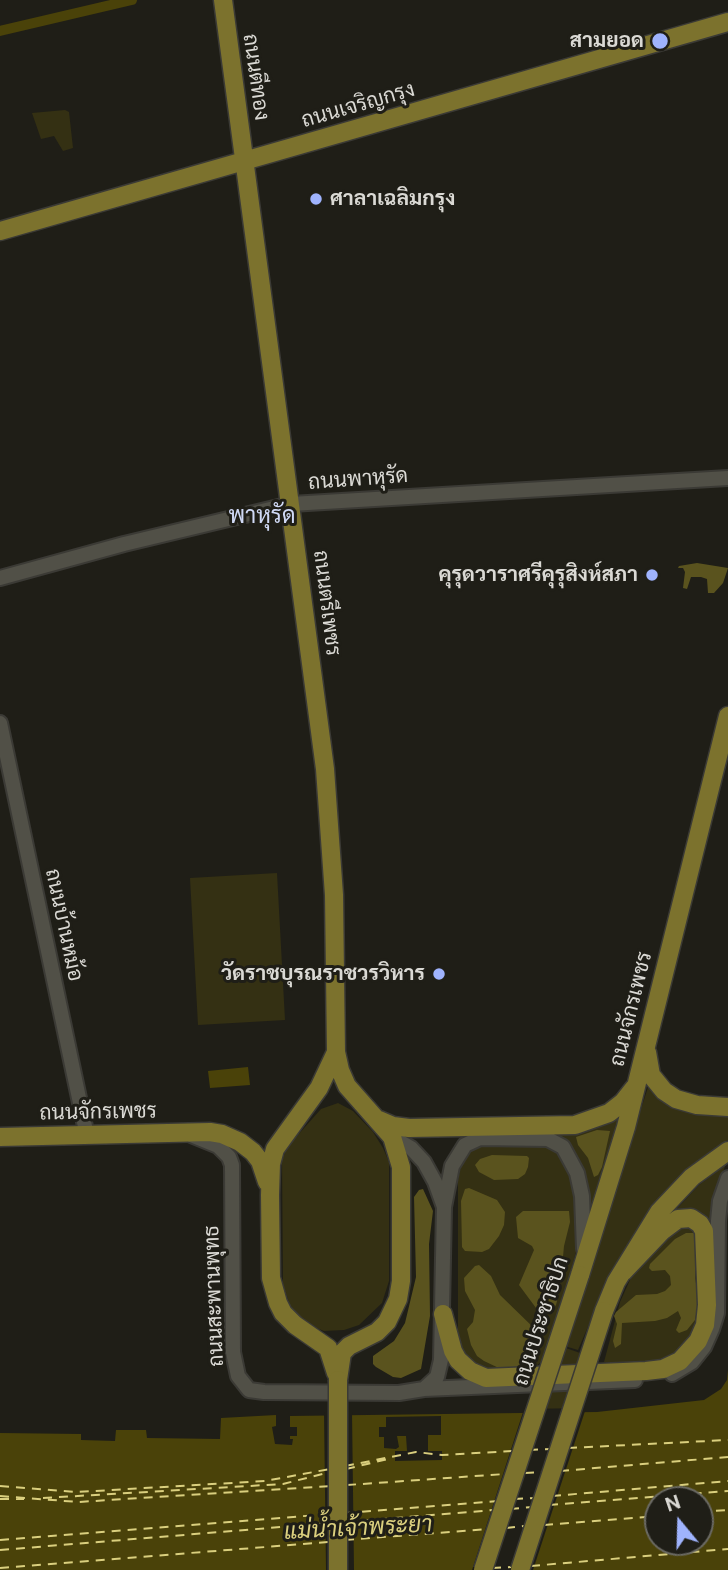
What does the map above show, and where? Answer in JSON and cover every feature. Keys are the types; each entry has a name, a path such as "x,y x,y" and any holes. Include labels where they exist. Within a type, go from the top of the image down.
{"main road":[{"name":"ถนนตีทอง","path":"223,0 245,161"},
{"name":"ถนนเจริญกรุง","path":"0,231 728,22"},
{"name":"ถนนตรีเพชร","path":"245,161 319,718 332,844 336,1052 347,1086 358,1101"},
{"name":"ถนนจักรเพชร","path":"376,1119 393,1126 409,1128 575,1125 609,1113 623,1102 636,1085 728,716"},
{"path":"646,1045 651,1075 664,1091 676,1099 697,1105 728,1107"},
{"name":"ถนนตรีเพชร","path":"314,1096 336,1052"},
{"name":"ถนนประชาธิปก","path":"483,1570 582,1269 636,1085"},
{"path":"338,1380 328,1348 304,1332 283,1312 271,1278 271,1164 275,1149 314,1096 342,1095 358,1101"},
{"name":"ถนนจักรเพชร","path":"358,1101 392,1137"},
{"name":"ถนนจักรเพชร","path":"0,1137 222,1134 240,1142 260,1161 270,1195"},
{"path":"338,1570 338,1380 342,1353 349,1346 377,1332 387,1322 398,1299 401,1281 401,1167 392,1137"},
{"path":"520,1570 604,1311 623,1272 659,1212 692,1177 728,1151"},
{"path":"443,1314 458,1360 470,1371 486,1378 646,1371 680,1361 698,1341 705,1325 705,1231 691,1219 678,1219 662,1231 623,1272"},
{"path":"304,1332 334,1337 359,1333 377,1322 398,1299"}],"street":[{"name":"ถนนพาหุรัด","path":"0,578 124,544 291,504 728,478"},
{"name":"ถนนบ้านหม้อ","path":"0,723 87,1136"},
{"name":"ถนนสะพานพุทธ","path":"184,1133 218,1146 232,1165 233,1352 238,1376 245,1387 264,1392 400,1393 653,1379 685,1368 704,1347 716,1313 718,1221 720,1201 728,1178"},
{"path":"392,1137 411,1148 424,1162 444,1207"},
{"path":"424,1390 440,1370 444,1207 452,1166 465,1145 480,1138 548,1139 563,1147 577,1173 583,1206 582,1269"}],"shaded area":[{"path":"65,110 69,112 73,148 63,151 54,136 41,139 32,113"},
{"path":"697,563 728,568 723,583 714,593 708,593 707,579 701,577 691,577 687,589 683,588 685,572 683,568 678,568 679,566"},
{"path":"277,873 285,1020 198,1025 190,878"},
{"path":"650,1081 728,1112 728,1140 679,1177 655,1204 614,1266 578,1350 551,1342 546,1358 529,1372 479,1369 468,1359 458,1339 458,1180 461,1165 475,1147 541,1146 554,1149 565,1163 574,1184 578,1214 576,1252 558,1318 572,1324"},
{"path":"338,1103 353,1111 373,1132 389,1162 389,1281 382,1303 359,1325 344,1330 324,1331 306,1324 290,1305 283,1285 282,1160 288,1146 321,1109"},
{"path":"624,1110 588,1218 583,1171 575,1153 561,1139 546,1132"},
{"path":"597,1130 610,1131 602,1167 594,1177 588,1158 578,1145 576,1137"},
{"path":"492,1155 527,1156 528,1167 525,1174 518,1179 494,1180 479,1172 475,1165 480,1159"},
{"path":"726,1164 713,1197 710,1231 671,1215 699,1185"},
{"path":"469,1188 497,1200 505,1212 504,1225 499,1236 489,1249 482,1252 465,1251 462,1247 461,1201 465,1189"},
{"path":"423,1189 433,1211 429,1244 430,1316 421,1369 401,1378 393,1377 373,1364 373,1356 394,1341 405,1323 416,1277 414,1197"},
{"path":"523,1211 569,1211 570,1222 564,1246 560,1289 556,1305 551,1311 543,1312 536,1308 519,1285 534,1250 518,1238 516,1217"},
{"path":"687,1226 698,1238 697,1322 690,1336 672,1356 659,1361 628,1364 604,1362 620,1302 634,1271 646,1255 676,1230"},
{"path":"686,1233 694,1233 697,1241 695,1278 699,1299 695,1320 687,1330 679,1333 676,1330 681,1318 678,1311 655,1321 622,1323 621,1344 615,1348 613,1341 617,1324 614,1316 616,1312 636,1295 657,1294 671,1285 670,1276 665,1270 652,1271 650,1264 675,1239"},
{"path":"479,1265 491,1276 500,1295 536,1330 537,1338 528,1362 520,1371 503,1370 484,1361 477,1356 471,1345 467,1329 473,1322 475,1310 465,1291 464,1278"},
{"path":"566,1348 580,1353 509,1570 493,1570"}],"water":[{"path":"248,1067 250,1085 210,1088 208,1071"},
{"name":"แม่น้ำเจ้าพระยา","path":"728,1370 728,1570 0,1570 0,1433 81,1434 81,1440 115,1441 116,1430 146,1430 147,1438 220,1439 221,1418 276,1415 276,1426 272,1427 275,1444 292,1445 293,1439 290,1439 290,1436 297,1436 297,1427 290,1427 290,1416 597,1412 704,1400 721,1389 727,1380"}],"pier":[{"path":"586,1408 533,1570 472,1570 524,1409"},
{"path":"324,1412 352,1412 354,1570 326,1570"},
{"path":"441,1416 441,1435 428,1435 428,1451 442,1451 442,1460 395,1461 395,1451 407,1451 406,1436 397,1436 399,1447 396,1449 384,1448 384,1437 379,1437 379,1427 386,1427 386,1417"}],"waterway":[{"path":"0,31 132,0"}],"ferry route":[{"path":"568,1448 728,1440"},
{"path":"529,1450 552,1449"},
{"path":"345,1466 416,1452 442,1455 513,1451"},
{"path":"560,1471 728,1457"},
{"path":"346,1469 388,1459"},
{"path":"0,1486 77,1492 265,1481 330,1469"},
{"path":"43,1498 283,1484 330,1472"},
{"path":"525,1473 544,1472"},
{"path":"347,1485 505,1474"},
{"path":"552,1496 728,1481"},
{"path":"0,1496 78,1502 331,1486"},
{"path":"549,1505 728,1491"},
{"path":"514,1499 536,1498"},
{"path":"0,1499 24,1499"},
{"path":"346,1513 498,1501"},
{"path":"510,1509 533,1507"},
{"path":"346,1522 494,1510"},
{"path":"714,1511 728,1510"},
{"path":"0,1540 330,1514"},
{"path":"544,1525 644,1517"},
{"path":"0,1550 330,1523"},
{"path":"506,1528 524,1526"},
{"path":"345,1540 489,1529"},
{"path":"0,1568 329,1542"},
{"path":"531,1566 728,1549"},
{"path":"492,1568 511,1567"}],"place":[{"name":"สามยอด","path":"660,41"},
{"name":"ศาลาเฉลิมกรุง","path":"316,199"},
{"name":"คุรุดวาราศรีคุรุสิงห์สภา","path":"652,575"},
{"name":"วัดราชบุรณราชวรวิหาร","path":"439,974"}],"district":[{"name":"พาหุรัด","path":"262,516"}]}
